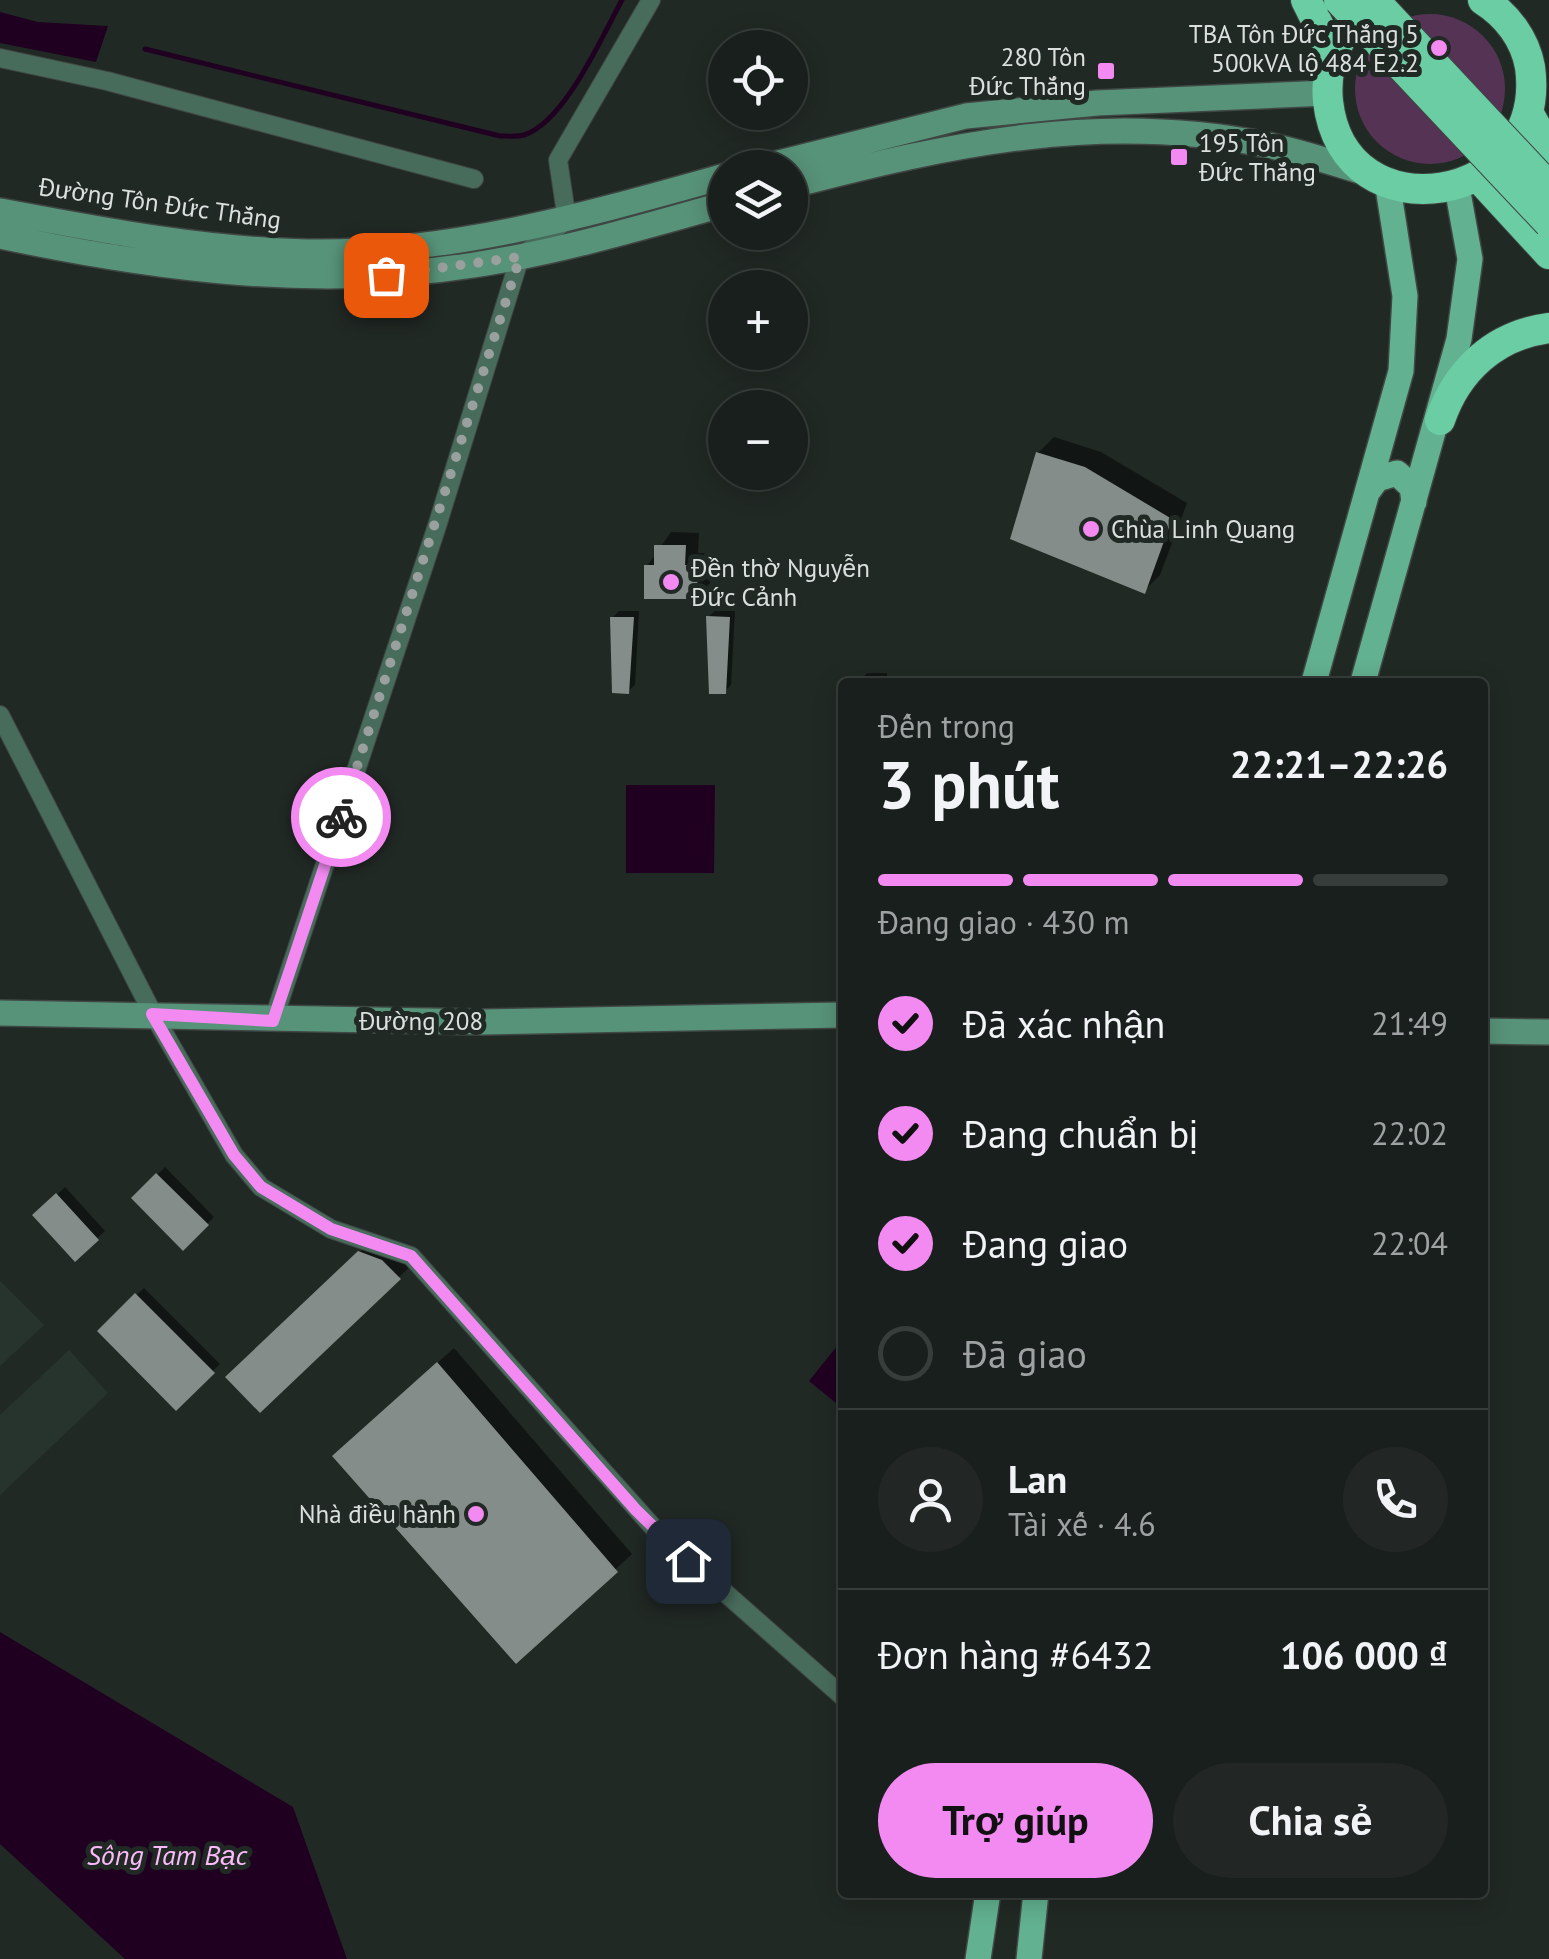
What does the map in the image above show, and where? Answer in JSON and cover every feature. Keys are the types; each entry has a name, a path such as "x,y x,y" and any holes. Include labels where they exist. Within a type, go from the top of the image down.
{"highway":[{"path":"1306,0 1322,32 1329,63 1327,94 1339,137 1378,178 1421,190 1468,183 1514,146 1529,114 1541,75 1514,28 1482,0"},
{"path":"1339,0 1549,223"},
{"path":"1329,63 1352,21 1376,0 1549,187"},
{"path":"1529,114 1549,150"},
{"path":"1468,183 1549,254"},
{"path":"1440,420 1453,388 1475,362 1503,341 1549,328"}],"main road":[{"path":"808,156 966,116 1096,103 1327,94"},
{"path":"808,182 974,141 1046,132 1221,138 1269,145 1378,178 1402,270 1405,333 1396,395 1315,678"},
{"name":"Đường Tôn Đức Thắng","path":"0,210 184,241 308,252 414,245 567,220 708,181"},
{"path":"1365,678 1440,420 1459,339 1470,259 1468,183"},
{"path":"0,236 152,265 268,275 386,275 520,257 708,208"},
{"path":"1369,490 1377,479 1398,473 1412,487 1414,502"},
{"name":"Đường 208","path":"0,1013 152,1014 273,1021 838,1015"},
{"path":"1488,1031 1549,1032"},
{"path":"978,1959 987,1898"},
{"path":"1030,1959 1035,1898"}],"street":[{"path":"273,1021 437,526 520,257 567,220 558,160 651,0"},
{"path":"0,58 106,81 474,179"},
{"path":"0,715 152,1014 234,1155 261,1187 331,1229 411,1256 660,1536 838,1692"}],"shaded area":[{"path":"1430,14 1459,20 1483,36 1499,60 1505,89 1499,118 1483,142 1459,158 1430,164 1401,158 1377,142 1361,118 1355,89 1361,60 1377,36 1401,20"},
{"path":"0,1281 44,1325 0,1366"},
{"path":"69,1350 108,1393 0,1495 0,1415"}],"water":[{"path":"0,12 38,22 108,26 96,62 0,43"},
{"path":"626,785 715,785 714,873 626,873"},
{"path":"838,1345 838,1405 809,1381"},
{"name":"Sông Tam Bạc","path":"0,1632 293,1807 347,1959 125,1959 0,1844"}],"building":[{"name":"Chùa Linh Quang","path":"1036,452 1085,467 1172,519 1145,594 1010,539"},
{"name":"Đền thờ Nguyễn Đức Cảnh","path":"654,545 686,545 685,565 698,565 697,599 644,599 644,565 654,565"},
{"path":"706,616 730,617 726,694 709,694"},
{"path":"610,617 634,617 629,694 612,693"},
{"path":"156,1173 209,1225 183,1251 131,1198"},
{"path":"56,1193 99,1240 75,1262 32,1215"},
{"path":"358,1251 382,1260 401,1279 260,1413 225,1377"},
{"path":"135,1293 215,1373 176,1411 97,1331"},
{"name":"Nhà điều hành","path":"437,1362 618,1572 516,1664 332,1456"}],"waterway":[{"path":"145,49 500,136 518,136 539,127 568,96 622,0"}],"way so far":[{"path":"341,817 520,257 386,275"}],"place":[{"name":"TBA Tôn Đức Thắng 5 500kVA lộ 484 E2.2","path":"1439,48"},
{"name":"280 Tôn Đức Thắng","path":"1106,71"},
{"name":"195 Tôn Đức Thắng","path":"1179,157"},
{"name":"Chùa Linh Quang","path":"1091,529"},
{"name":"Đền thờ Nguyễn Đức Cảnh","path":"671,582"},
{"name":"Nhà điều hành","path":"476,1514"}],"route":[{"path":"341,817 273,1021 152,1014 234,1155 261,1187 331,1229 411,1256 636,1510 688,1561"}]}
